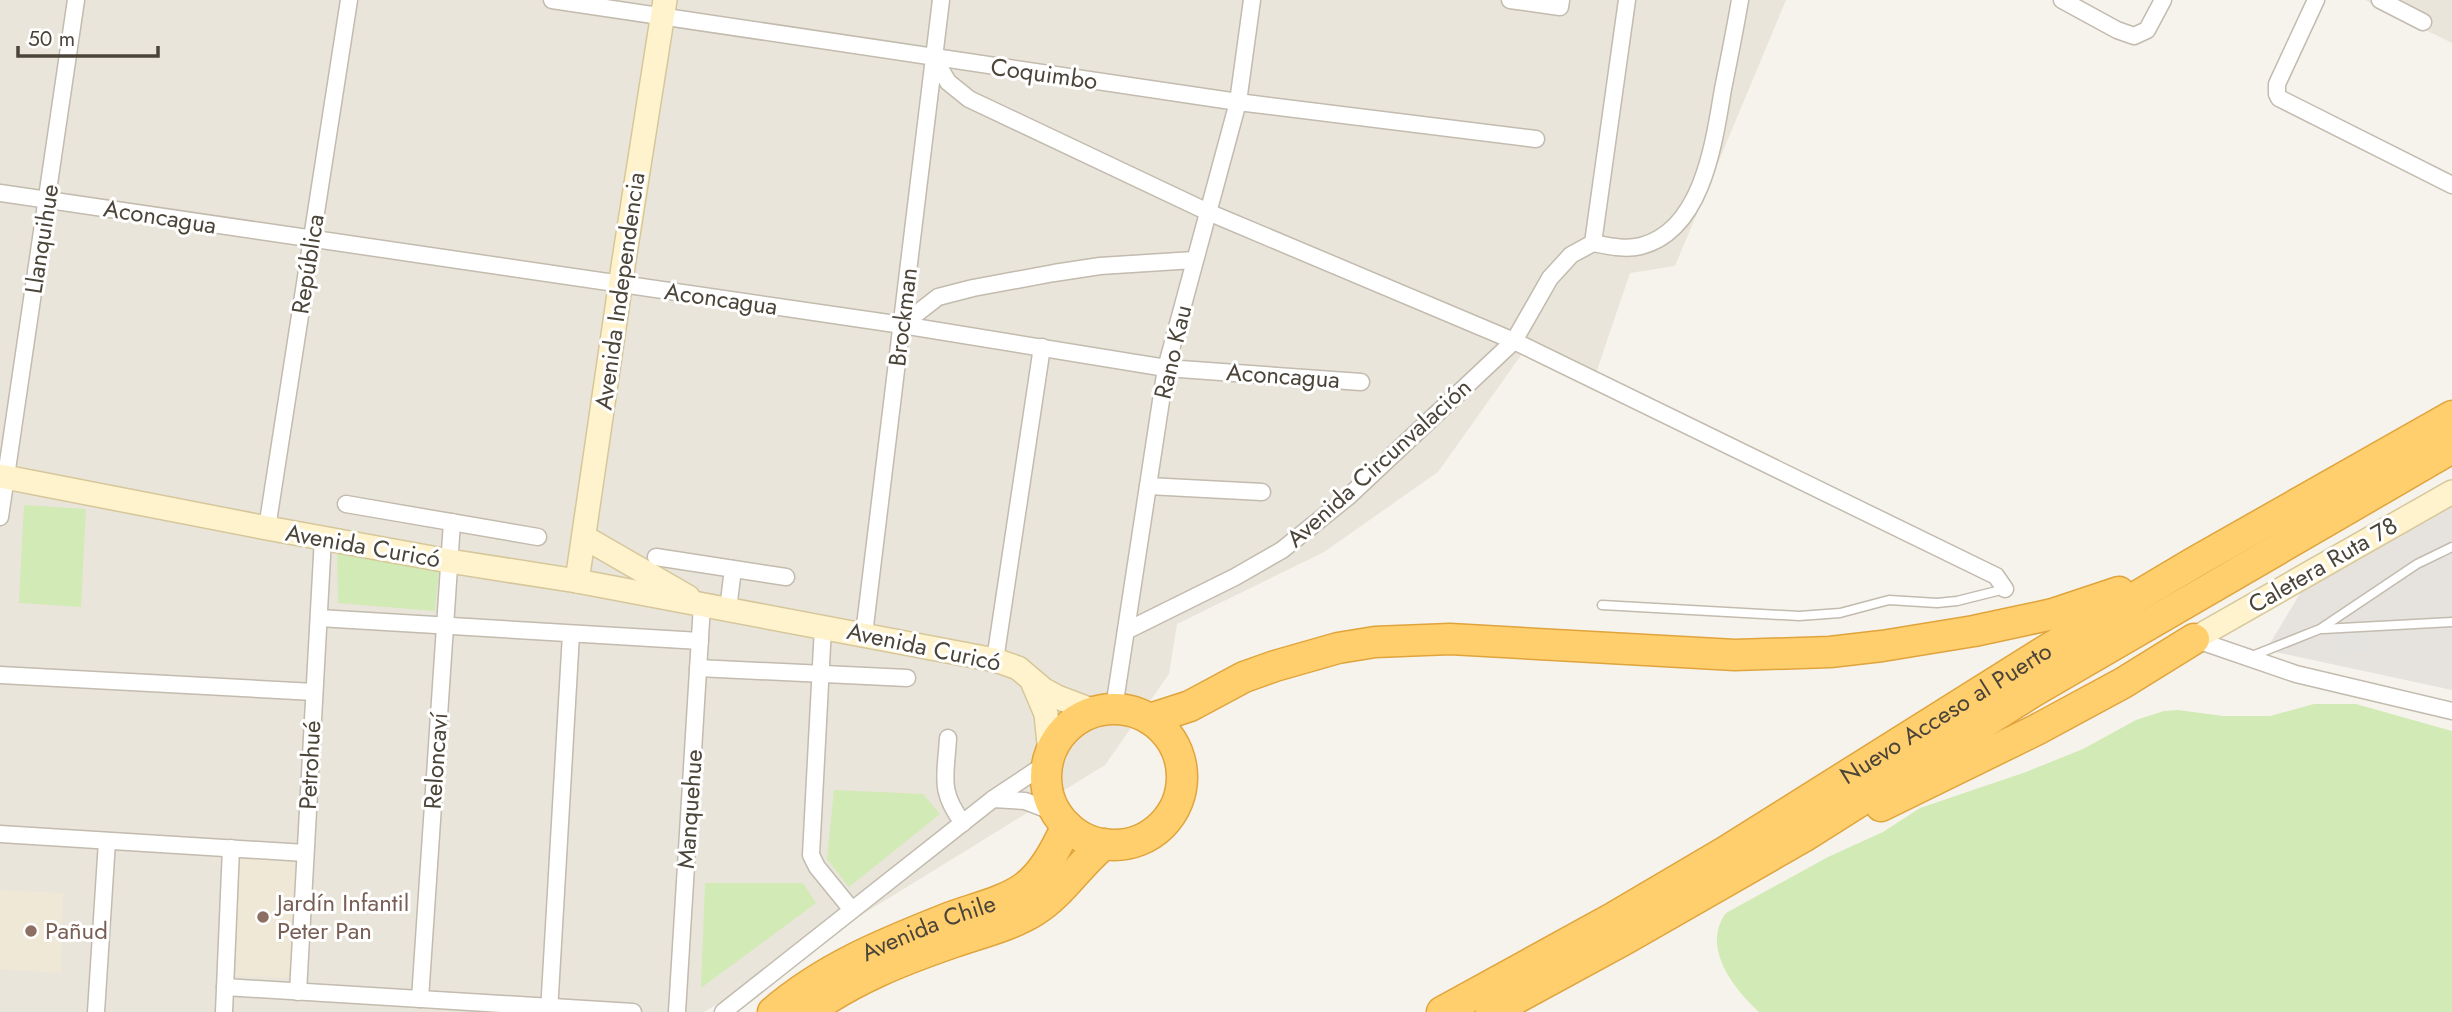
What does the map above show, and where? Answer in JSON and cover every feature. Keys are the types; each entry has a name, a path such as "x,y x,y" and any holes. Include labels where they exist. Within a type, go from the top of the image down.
{"highway":[{"name":"Nuevo Acceso al Puerto","path":"1443,1012 1613,918 1725,852 1976,694 2195,562 2452,416"},
{"name":"Nuevo Acceso al Puerto","path":"1491,1012 1802,837 2034,691 2452,449"},
{"path":"1150,719 1190,706 1244,677 1275,666 1338,648 1375,642 1450,639 1724,655 1830,652 1934,638 2053,614 2195,562"},
{"path":"1802,837 1889,803 2023,737 2123,683 2194,639"},
{"path":"1104,710 1139,713 1150,719 1163,729 1179,755 1182,770 1178,800 1161,826 1149,835 1119,844 1104,844 1078,834 1062,820 1047,789 1049,758 1067,727 1104,710"},
{"name":"Avenida Chile","path":"773,1012 812,981 856,956 1023,888 1037,876 1047,862 1062,820"},
{"name":"Avenida Chile","path":"808,1012 871,974 1033,912 1062,888 1090,855 1104,844"}],"main road":[{"name":"Avenida Independencia","path":"577,582 620,284 664,8"},
{"name":"Avenida Curicó","path":"2,476 267,528 727,609 995,660 1017,668 1057,697 1104,710"},
{"name":"Caletera Ruta 78","path":"2194,639 2452,492"},
{"path":"584,537 702,605"},
{"name":"Avenida Curicó","path":"1032,681 1046,714 1049,758"}],"street":[{"name":"Llanquihue","path":"0,517 2,476 48,200 76,0"},
{"name":"República","path":"267,528 349,0"},
{"name":"Coquimbo","path":"552,0 664,8 934,58 1238,102 1536,139"},
{"name":"Brockman","path":"864,634 941,0"},
{"name":"Rano Kau","path":"1104,710 1126,631 1166,368 1238,102 1252,0"},
{"path":"1510,0 1560,3"},
{"path":"1627,0 1593,243 1622,248 1642,246 1668,232 1689,210 1707,169 1713,146 1740,0"},
{"path":"2062,0 2134,36 2147,30 2163,0"},
{"path":"2316,0 2277,84 2279,98 2452,185"},
{"path":"2379,0 2423,22"},
{"path":"934,58 948,82 969,99 1208,212 1514,341 1996,576 2005,589"},
{"name":"Aconcagua","path":"0,192 902,325 1166,368 1361,382"},
{"name":"Avenida Circunvalación","path":"1126,631 1235,578 1282,550 1384,464 1514,341 1550,278 1571,255 1593,243"},
{"path":"902,325 938,298 973,288 1100,267 1194,260"},
{"path":"995,660 1042,347"},
{"path":"1148,486 1262,492"},
{"name":"Avenida Curicó","path":"346,504 538,537"},
{"name":"Reloncaví","path":"420,999 452,522"},
{"name":"Petrohué","path":"298,992 323,538"},
{"path":"656,557 786,577"},
{"path":"727,609 733,569"},
{"name":"Manquehue","path":"677,1012 702,605"},
{"path":"318,618 700,641"},
{"path":"823,627 811,855 817,867 852,910"},
{"path":"550,1009 571,634"},
{"path":"2194,639 2295,674 2452,711"},
{"name":"Avenida Curicó","path":"698,668 907,678"},
{"path":"0,675 314,692"},
{"path":"948,738 946,795 950,806 963,823"},
{"path":"723,1012 1049,758"},
{"path":"993,799 1025,801 1062,820"},
{"path":"0,834 305,853"},
{"path":"96,1012 107,841"},
{"path":"224,1012 231,848"},
{"path":"225,987 633,1012"}],"lane":[{"path":"2246,658 2320,629 2417,564 2452,547"},
{"path":"1602,605 1800,615 1840,613 1889,600 1937,603 1956,601 2005,589"},
{"path":"2320,629 2452,622"}],"shaded area":[{"path":"0,0 1786,0 1675,266 1630,273 1595,376 1529,344 1438,472 1324,552 1177,624 1169,674 1105,765 704,1012 0,1012"},
{"path":"2365,0 2452,0 2452,43"},
{"path":"2452,505 2452,690 2266,650 2304,587"},
{"path":"2372,629 2375,650 2336,655 2333,634"},
{"name":"Jardín Infantil Peter Pan","path":"235,856 295,859 291,978 231,976"},
{"name":"Pañud","path":"0,890 63,893 61,973 0,969"}],"green space":[{"path":"24,505 86,509 81,607 19,603"},
{"path":"337,546 439,568 435,611 338,603"},
{"path":"2314,704 2356,704 2452,731 2452,1012 1759,1012 1739,991 1723,966 1717,939 1719,926 1726,913 1828,857 1883,832 1920,808 2026,772 2083,749 2136,720 2164,711 2178,710 2223,716 2270,716"},
{"path":"834,790 923,794 940,814 849,887 827,859"},
{"path":"705,883 803,883 816,903 701,988"}],"place":[{"name":"Jardín Infantil Peter Pan","path":"263,917"},
{"name":"Pañud","path":"31,931"}]}
